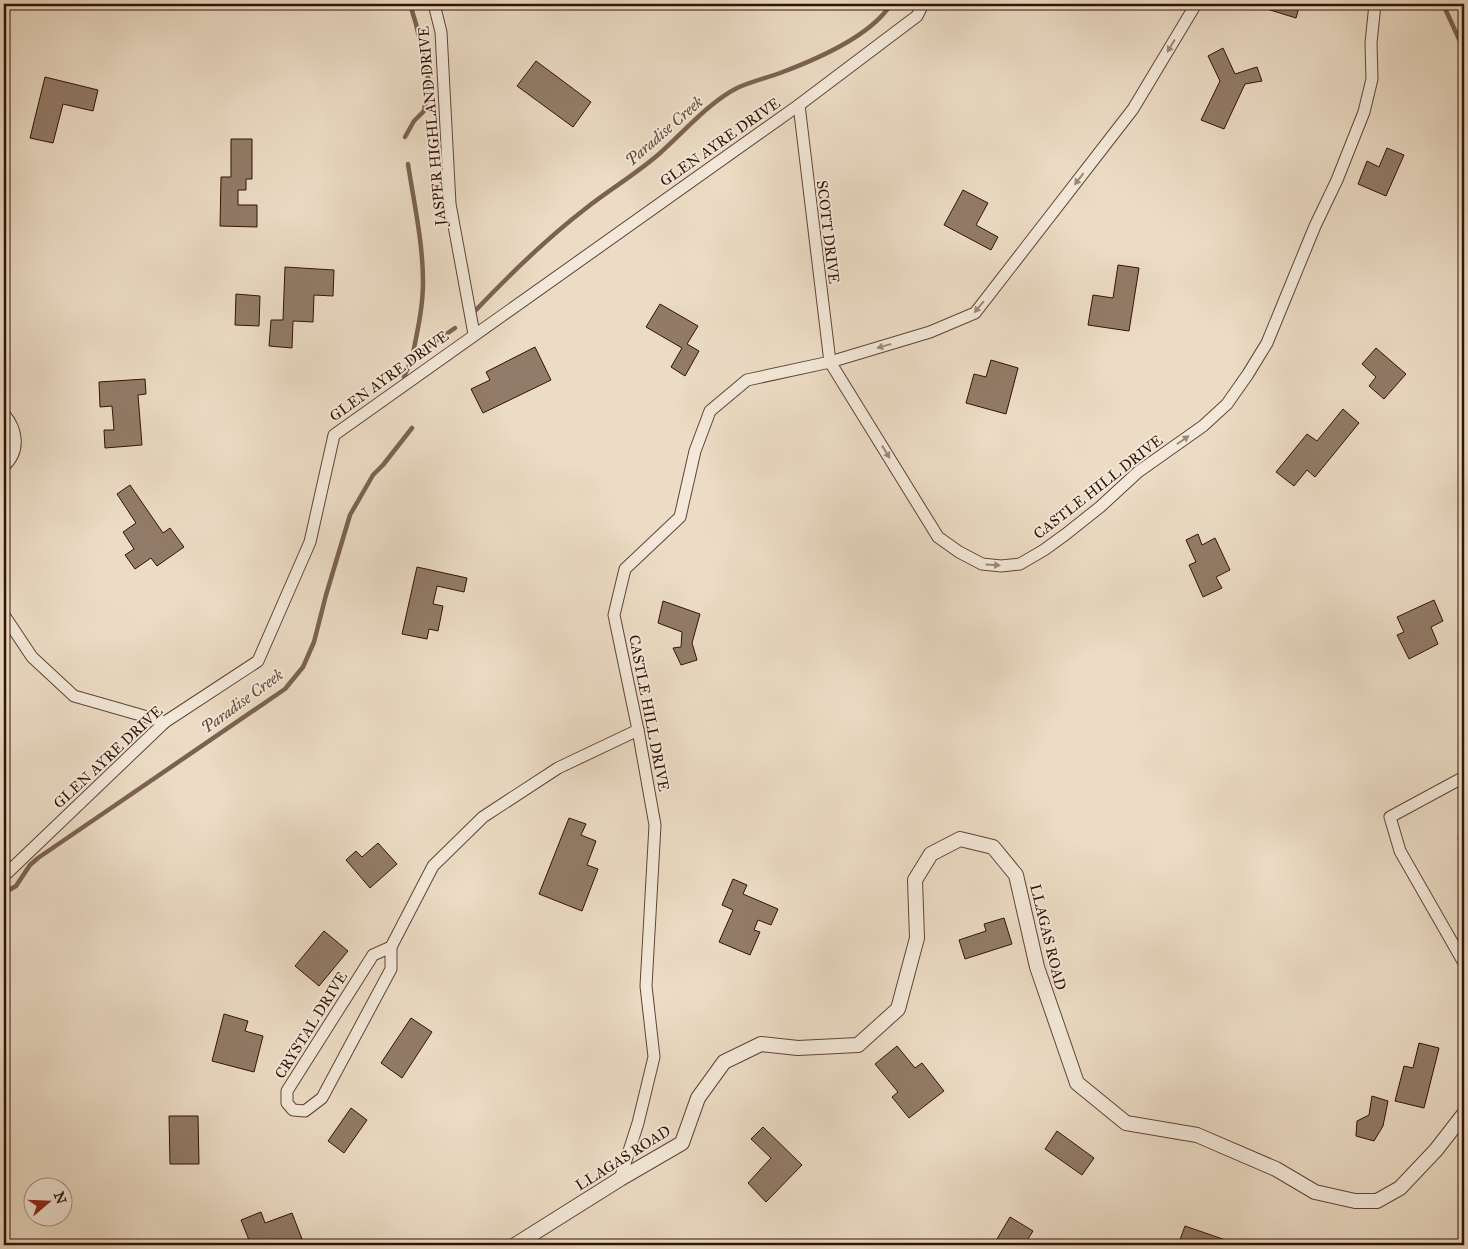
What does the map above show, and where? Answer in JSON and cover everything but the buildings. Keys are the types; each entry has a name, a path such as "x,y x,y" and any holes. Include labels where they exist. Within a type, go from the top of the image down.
{"street":[{"name":"JASPER HIGHLAND DRIVE","path":"434,4 441,32 450,204 474,334"},
{"name":"GLEN AYRE DRIVE","path":"4,876 165,722 258,661 310,542 334,435 798,105 917,16 923,4"},
{"name":"CASTLE HILL DRIVE","path":"620,1179 638,1123 654,1057 646,986 655,825 638,730 614,615 625,569 680,516 695,451 710,410 748,380 830,362 930,332 975,313 1134,109 1196,4"},
{"name":"CASTLE HILL DRIVE","path":"830,362 938,537 958,552 982,564 1001,566 1020,564 1044,550 1100,507 1138,472 1203,426 1227,404 1267,343 1364,112 1372,79 1371,43 1376,4"},
{"name":"SCOTT DRIVE","path":"798,105 830,362"},
{"path":"4,414 12,425 16,438 14,452 4,466"},
{"path":"4,615 32,658 74,696 165,722"},
{"name":"CRYSTAL DRIVE","path":"391,947 373,955 287,1091 287,1103 293,1110 305,1111 322,1098 391,969 391,947 433,866 483,817 558,768 638,730"},
{"path":"1464,777 1390,818 1400,851 1464,963"},
{"name":"LLAGAS ROAD","path":"515,1245 620,1179 682,1144 698,1098 724,1062 761,1044 798,1048 858,1045 898,1010 917,938 915,880 931,854 960,839 993,847 1016,875 1036,967 1077,1083 1126,1123 1197,1134 1276,1168 1315,1192 1355,1201 1377,1201 1400,1188 1436,1150 1464,1114"}],"waterway":[{"path":"405,137 414,121 424,111 429,82 410,4"},
{"name":"Paradise Creek","path":"474,312 542,245 594,202 650,161 726,94 747,84 794,68 841,46 882,16 891,4"},
{"path":"1443,4 1464,50"},
{"path":"408,164 423,267 421,311 412,358"},
{"name":"Paradise Creek","path":"404,377 412,358 455,328"},
{"name":"Paradise Creek","path":"4,893 16,886 30,865 38,858 285,689 303,667 314,642 350,515 373,475 412,428"}]}
